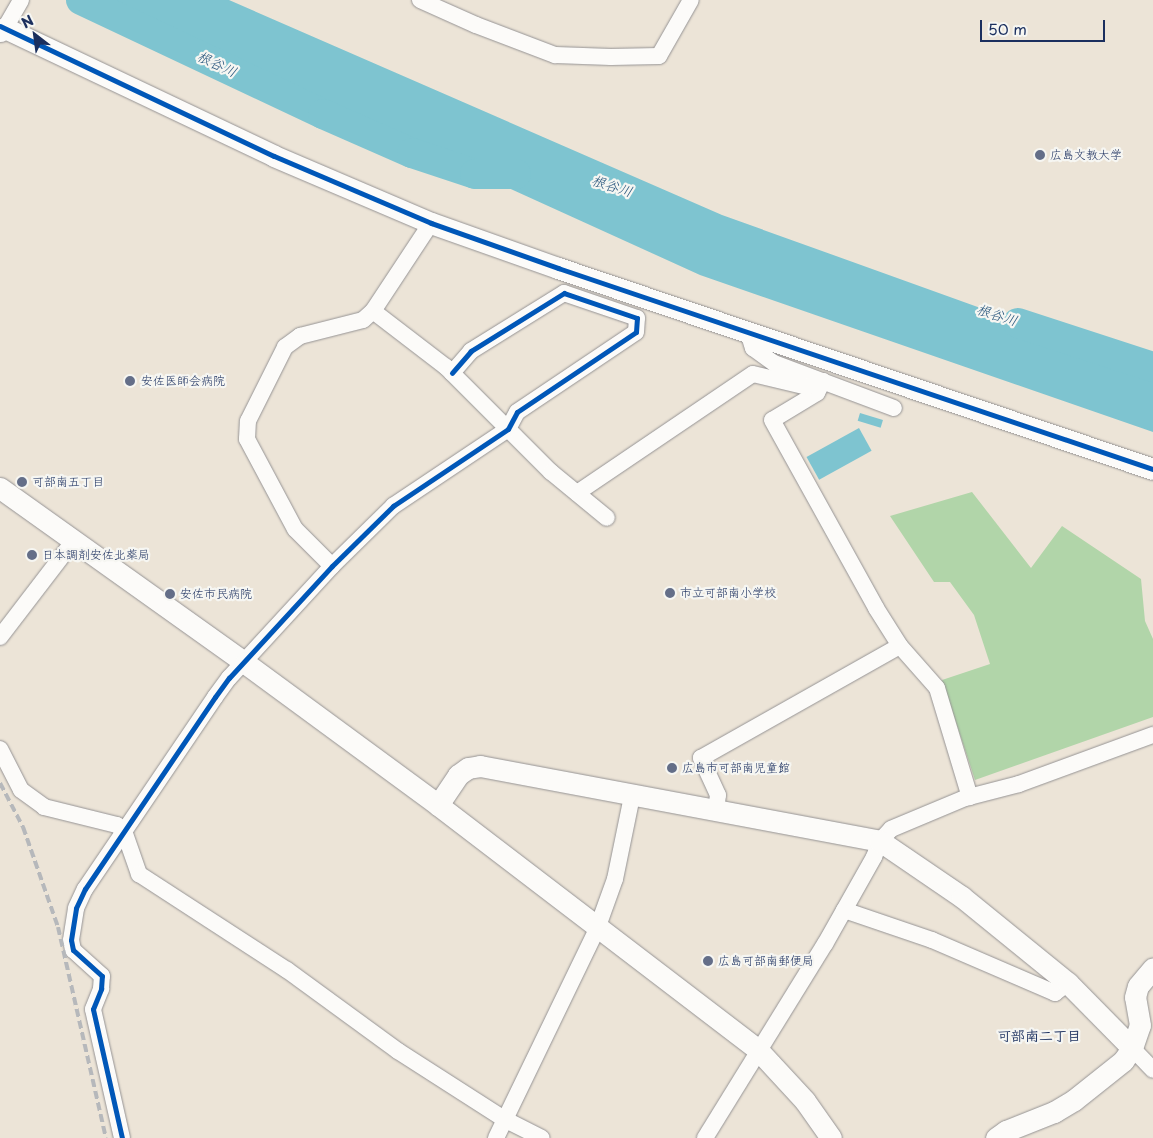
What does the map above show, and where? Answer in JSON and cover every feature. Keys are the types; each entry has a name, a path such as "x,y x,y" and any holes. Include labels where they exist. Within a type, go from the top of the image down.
{"street":[{"path":"420,0 476,25 555,55 611,57 659,56 691,0"},
{"path":"20,4 1,28 274,156 431,223 1153,469"},
{"path":"332,566 295,529 247,439 248,421 286,347 300,336 363,320 373,311 431,223"},
{"path":"122,1138 93,1009 101,989 102,976 73,950 71,940 76,908 84,889 215,696 332,566 393,506 508,429 517,412 636,332 637,318 564,293 471,352 452,373"},
{"path":"373,311 452,373 551,472 607,518"},
{"path":"748,332 753,348 774,363 894,408"},
{"path":"577,493 754,374 807,387 823,381"},
{"path":"823,381 817,393 772,420 876,608 900,646 936,688 970,797"},
{"path":"0,488 73,542 245,663 438,805 597,929 758,1050 805,1101 831,1138"},
{"path":"0,637 73,542"},
{"path":"716,811 718,795 701,758 900,646"},
{"path":"705,1138 844,910 874,857 880,841 891,829 970,797 1019,784 1153,735"},
{"path":"0,749 22,790 44,807 117,825 124,831 139,874 287,970 398,1051 504,1119 542,1138"},
{"path":"438,805 458,775 468,768 480,766 880,841 962,897 1068,983 1153,1070"},
{"path":"496,1138 597,929 615,879 632,796"},
{"path":"844,910 932,940 1055,993 1068,983"},
{"path":"996,1138 1006,1131 1054,1112 1074,1100 1123,1061 1132,1048 1140,1025 1135,998 1138,986 1153,968"}],"green space":[{"path":"972,492 1031,568 1062,526 1141,579 1145,621 1153,639 1153,717 975,780 942,680 990,664 974,615 950,582 934,582 890,516"}],"water":[{"path":"95,0 229,0 722,215 1153,370 1153,432 700,275"},
{"path":"860,413 883,420 881,428 858,421"},
{"path":"859,428 872,451 819,480 807,457"}],"waterway":[{"name":"根谷川","path":"81,0 323,114 412,153 475,174 516,174"},
{"name":"根谷川","path":"1018,323 1153,367"}],"railway":[{"path":"0,783 23,827 58,927 106,1138"}],"cycle path":[{"path":"0,26 274,156 431,223 558,268 1153,469"},
{"path":"122,1138 93,1009 101,989 102,976 73,950 71,940 76,908 85,889 229,678 332,566 393,506 508,429 517,412 636,332 637,318 564,293 471,351 452,373"}],"place":[{"name":"広島文教大学","path":"1040,155"},
{"name":"安佐医師会病院","path":"130,381"},
{"name":"可部南五丁目","path":"22,482"},
{"name":"日本調剤安佐北薬局","path":"32,555"},
{"name":"市立可部南小学校","path":"670,593"},
{"name":"安佐市民病院","path":"170,594"},
{"name":"広島市可部南児童館","path":"672,768"},
{"name":"広島可部南郵便局","path":"708,961"}],"district":[{"name":"可部南二丁目","path":"1039,1036"}]}
